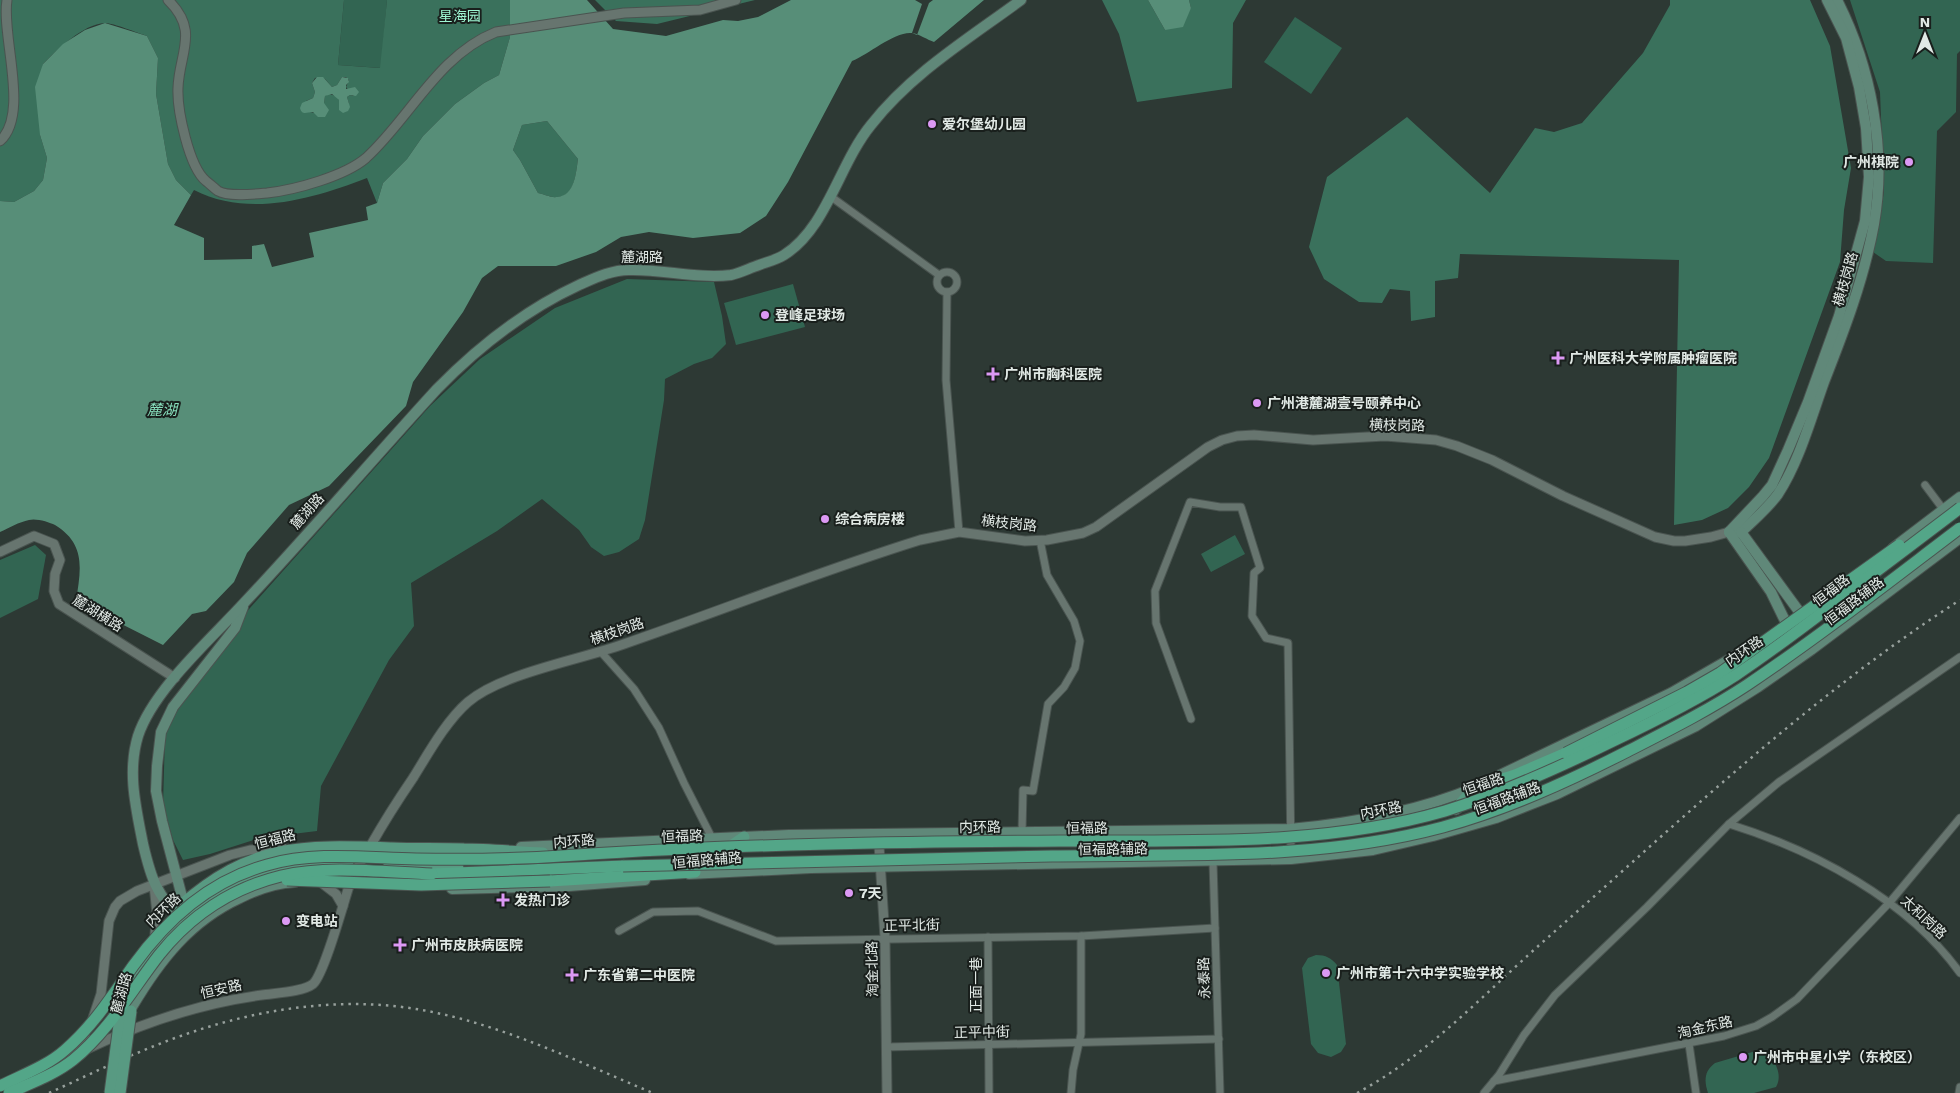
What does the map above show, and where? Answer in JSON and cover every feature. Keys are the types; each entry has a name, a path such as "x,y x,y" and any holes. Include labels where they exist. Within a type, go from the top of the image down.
{"highway":[{"path":"1474,788 1566,753 1679,696 1720,673 1838,587 1960,503"},
{"name":"内环路","path":"0,1086 47,1063 69,1047 90,1025 154,939 172,919 196,899 234,876 292,859 322,856 449,860 854,844 1286,837 1360,829 1441,812 1483,799 1542,775 1702,695 1742,671 1806,626 1960,509"},
{"name":"内环路","path":"9,1093 51,1075 73,1060 103,1029 181,931 212,906 248,887 281,876 315,871 432,874 490,873 793,861 1239,854 1331,849 1398,838 1445,826 1526,798 1609,760 1703,712 1759,676 1960,528"},
{"path":"248,887 290,880 421,885 550,882 695,872"}],"main road":[{"name":"麓湖路","path":"186,916 175,911 167,903 154,884 135,804 132,770 139,734 149,714 199,648 244,603 456,369 496,336 540,305 599,276 634,270 713,275 732,274 781,257 804,239 869,127 896,96 924,70 1021,0"},
{"name":"横枝岗路","path":"1729,532 1772,485 1788,450 1840,316 1865,221 1869,177 1866,128 1859,86 1848,45 1827,0"},
{"name":"横枝岗路","path":"1729,532 1741,532 1765,509 1778,493 1792,466 1846,325 1864,267 1874,224 1878,175 1873,111 1864,64 1858,45 1837,0"},
{"name":"恒福路辅路","path":"128,1009 156,968 193,927 231,902 246,895 274,885 294,882 444,889 561,886 662,879 695,872 880,856 1213,862 1290,845 1337,824 1389,814 1431,803 1474,788 1671,693 1787,626 1947,514 1960,498"},
{"name":"恒福路","path":"186,916 206,900 237,883 268,872 293,866 316,864 504,869 880,856 1187,854 1290,845 1406,823 1456,809 1537,780 1666,718 1739,675 1793,637 1813,636 1947,514 1960,509"},
{"name":"恒福路","path":"1290,845 1331,847 1403,835 1518,800 1591,767 1695,714 1735,690 1813,636 1960,528"},
{"path":"1729,532 1771,592 1793,637"},
{"path":"1741,532 1802,615 1813,636"},
{"name":"恒福路辅路","path":"1813,636 1960,538"},
{"name":"麓湖路","path":"110,1093 128,1009 137,983 151,956 186,916 156,791 161,732 173,707 235,628 244,603"},
{"path":"1456,809 1474,788"},
{"name":"恒福路辅路","path":"465,849 744,837 877,833 1022,832 1290,845"},
{"path":"725,850 744,837"},
{"name":"恒福路","path":"154,934 184,902 210,882 241,865 268,855 300,848 339,846 572,854 725,850 880,856"},
{"path":"695,872 731,861"},
{"name":"麓湖路","path":"120,1093 133,969 140,954 154,934"}],"street":[{"path":"0,141 11,123 14,76 5,12 7,0"},
{"path":"168,0 179,10 185,26 184,55 178,88 181,119 191,156 203,178 220,192 246,194 288,191 333,176 365,158 418,96 461,53 480,38 496,32 624,13 700,10 736,0"},
{"path":"830,196 939,275"},
{"path":"939,275 948,272 956,278 956,287 947,292"},
{"path":"939,275 937,281 939,288 947,292"},
{"path":"947,292 946,380 959,532"},
{"name":"横枝岗路","path":"370,847 452,720 476,696 504,682 601,652 897,548 938,536 959,532 1025,541 1066,537 1096,527 1208,447 1222,440 1237,436 1254,435 1313,440 1385,436 1436,440 1492,460 1571,500 1655,537 1685,541 1729,532"},
{"path":"1925,485 1947,514"},
{"path":"1191,719 1156,623 1155,590 1190,502 1220,508 1241,507 1260,568 1254,573 1252,616 1266,638 1288,643 1290,845"},
{"name":"麓湖横路","path":"0,552 34,536 54,544 60,560 55,574 54,590 59,604 175,678"},
{"path":"1022,832 1023,790 1033,791 1048,704 1064,687 1075,668 1080,641 1074,621 1047,575 1040,540"},
{"path":"601,652 634,689 659,728 712,838"},
{"path":"1484,1093 1556,995 1729,824 1779,782 1960,657"},
{"name":"淘金东路","path":"1494,1081 1689,1044 1743,1031 1772,1017 1786,1008 1805,991 1890,902 1960,818"},
{"name":"太和岗路","path":"1729,824 1761,834 1805,854 1849,876 1890,902 1939,948 1960,973"},
{"name":"恒安路","path":"0,1086 123,1034 181,1013 226,1002 311,986 319,974 349,886 370,847"},
{"path":"66,1059 83,1039 101,994 108,921 120,901 154,884 239,853 266,849 300,848"},
{"name":"淘金北路","path":"880,856 885,938 887,1093"},
{"name":"永泰路","path":"1213,862 1220,1093"},
{"path":"293,866 294,882"},
{"path":"154,884 156,905 154,934"},
{"path":"323,884 336,894 343,906"},
{"path":"137,891 146,893 156,905"},
{"name":"正平北街","path":"620,931 653,912 698,911 776,941 1081,936 1215,928"},
{"path":"1071,1093 1073,1070 1081,1034 1081,936"},
{"name":"正面一巷","path":"988,937 989,1093"},
{"path":"101,994 106,1015 112,1027 123,1034"},
{"name":"正平中街","path":"886,1046 1219,1040"},
{"path":"1689,1044 1696,1093"},
{"path":"1959,1093 1960,1087"}],"shaded area":[{"path":"344,0 387,0 381,68 338,65"},
{"name":"广州棋院","path":"1850,0 1960,0 1960,51 1957,54 1956,112 1937,131 1933,263 1886,261 1873,252 1884,192 1880,92"},
{"path":"1295,17 1342,48 1311,94 1264,62"},
{"path":"627,279 714,282 726,344 712,358 694,364 665,379 664,400 645,520 639,539 619,552 604,556 591,547 579,530 542,499 497,531 411,583 414,626 389,660 321,786 317,831 260,838 210,854 183,860 173,840 163,805 165,735 179,694 226,635 430,406 480,359 555,308"},
{"name":"登峰足球场","path":"793,284 805,327 736,345 724,303"},
{"path":"1235,535 1245,554 1211,572 1201,554"},
{"path":"35,545 46,555 38,599 0,618 0,560"},
{"path":"1316,955 1328,957 1337,965 1346,1044 1341,1052 1331,1057 1318,1053 1311,1044 1302,968 1308,958"},
{"path":"1759,1050 1769,1056 1776,1065 1779,1076 1776,1087 1754,1093 1708,1093 1706,1076 1711,1066 1715,1063"}],"green space":[{"name":"星海园","path":"0,0 344,0 338,65 380,68 387,0 510,0 510,37 499,75 484,83 455,104 423,136 407,159 383,183 377,203 367,178 324,193 280,202 236,203 194,190 191,195 176,180 168,164 156,94 158,58 147,36 109,23 97,24 79,33 43,64 40,135 47,158 43,180 34,191 14,202 0,201","holes":["342,77 346,77 349,80 346,87 354,96 350,95 347,97 349,104 339,110 339,100 336,96 329,94 325,96 324,103 315,113 310,112 306,101 313,98 315,92 312,83 315,78 325,79 332,87 337,85"]},
{"path":"595,0 755,0 657,24 616,21"},
{"path":"1102,0 1148,0 1165,30 1191,8 1189,0 1246,0 1233,23 1232,88 1137,102 1119,34"},
{"path":"1670,0 1810,0 1830,46 1851,168 1844,210 1840,262 1769,458 1749,487 1728,508 1702,520 1674,525 1679,260 1460,254 1458,278 1435,281 1435,317 1411,321 1410,291 1390,289 1382,303 1359,302 1324,279 1309,247 1327,177 1407,117 1490,193 1535,128 1554,132 1582,123 1643,53 1670,5"},
{"path":"547,121 578,159 574,183 568,193 563,196 557,197 538,193 513,150 522,125"}],"water":[{"name":"麓湖","path":"510,0 587,0 613,29 666,36 723,20 738,21 758,17 791,0 915,0 922,4 912,33 905,33 890,39 852,61 788,182 766,216 740,233 693,238 649,232 621,237 596,252 556,266 498,266 482,278 463,312 413,382 406,406 329,486 289,505 247,553 234,582 206,611 192,614 163,645 76,601 80,568 79,558 77,549 65,532 52,524 29,520 0,532 0,201 14,202 34,191 43,180 47,158 40,135 35,87 43,64 63,44 85,30 105,23 147,36 158,58 156,94 168,164 176,180 191,195 174,225 204,238 204,260 252,259 252,246 264,244 272,267 314,257 309,233 368,220 366,207 377,203 383,183 407,159 423,136 455,104 484,83 499,75 510,37","holes":["547,121 578,159 574,182 571,188 563,196 552,197 538,193 513,150 522,125"]},
{"path":"933,0 984,0 934,42 918,35 929,3"},
{"path":"1148,0 1189,0 1191,8 1183,27 1165,30"},
{"path":"317,77 323,77 332,87 337,85 342,77 348,78 349,82 346,85 346,89 355,87 359,92 356,96 350,95 347,97 350,107 348,111 343,113 339,110 339,100 332,94 325,96 324,103 329,110 325,117 318,117 313,112 302,112 300,108 302,103 313,98 315,92 312,83"}],"railway":[{"path":"1357,1093 1383,1078 1432,1042 1695,806 1798,719 1850,677 1960,600"},
{"path":"49,1093 142,1051 177,1037 213,1026 287,1009 324,1005 362,1004 400,1007 437,1013 493,1028 547,1048 653,1093"}],"place":[{"name":"爱尔堡幼儿园","path":"932,124"},
{"name":"广州棋院","path":"1909,162"},
{"name":"登峰足球场","path":"765,315"},
{"name":"广州医科大学附属肿瘤医院","path":"1558,358"},
{"name":"广州市胸科医院","path":"993,374"},
{"name":"广州港麓湖壹号颐养中心","path":"1257,403"},
{"name":"综合病房楼","path":"825,519"},
{"name":"7天","path":"849,893"},
{"name":"发热门诊","path":"503,900"},
{"name":"变电站","path":"286,921"},
{"name":"广州市皮肤病医院","path":"400,945"},
{"name":"广州市第十六中学实验学校","path":"1326,973"},
{"name":"广东省第二中医院","path":"572,975"},
{"name":"广州市中星小学（东校区）","path":"1743,1057"}]}
